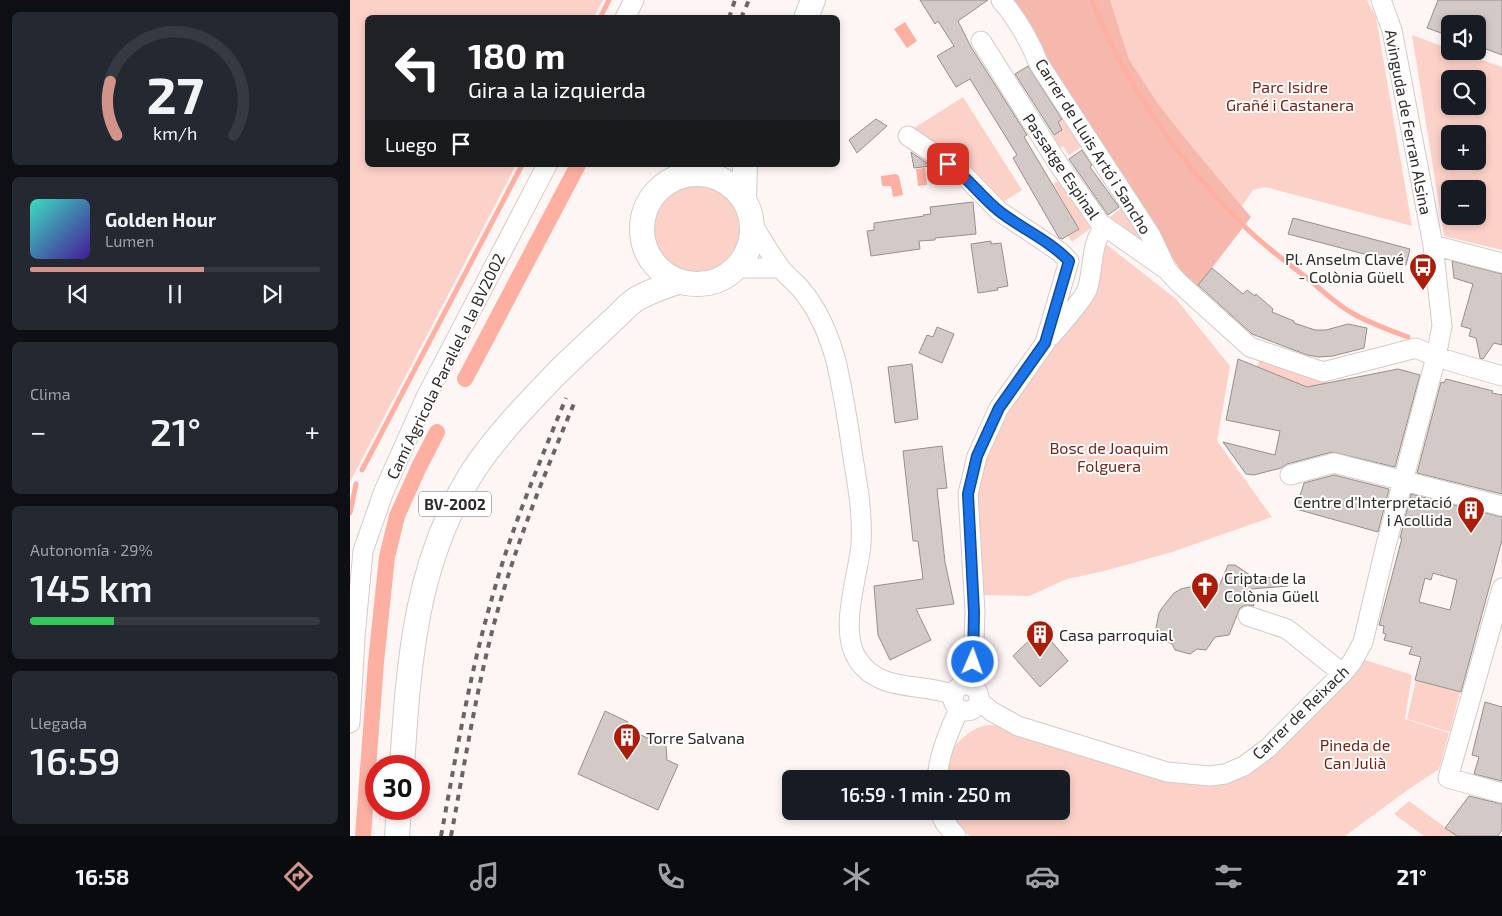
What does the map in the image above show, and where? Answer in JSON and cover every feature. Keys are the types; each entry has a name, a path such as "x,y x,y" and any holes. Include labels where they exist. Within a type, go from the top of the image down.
{"main road":[{"path":"793,15 797,0"},
{"path":"807,15 813,0"},
{"name":"BV-2002","path":"744,200 745,167"},
{"name":"BV-2002","path":"706,169 737,191 744,200 750,212 752,234 748,252 736,268 720,278 701,284 680,281 660,270 653,262 646,247 642,230 647,206 659,189 679,177 706,169"},
{"name":"BV-2002","path":"632,302 642,272 646,247"},
{"name":"BV-2002","path":"403,755 408,686 422,590 437,543 450,512 474,470 523,408 573,357 632,302 680,281"},
{"path":"397,836 398,820"}],"street":[{"path":"626,15 634,0"},
{"name":"Carrer de Lluis Artó i Sancho","path":"1001,0 1016,17 1027,36 1039,64 1151,236 1167,270"},
{"name":"Avinguda de Ferran Alsina","path":"1381,0 1392,30 1433,245 1442,326 1436,357"},
{"name":"Passatge Espinal","path":"981,41 1059,165 1104,227 1167,270"},
{"path":"908,136 962,173 999,211 1060,252 1069,261 1045,343"},
{"name":"Camí Agricola Paral·lel a la BV2002","path":"350,723 363,551 384,492 427,395 546,167"},
{"path":"752,224 780,268 801,289 812,304 822,322 831,345 839,376 861,519 859,560 850,621 850,636 854,654 864,668 880,679 907,686 940,690 961,696"},
{"path":"938,770 944,744 973,667 974,612 968,494 977,456 999,408 1045,343 1086,292 1098,234 1104,227"},
{"path":"1433,245 1502,262"},
{"path":"736,268 780,268"},
{"path":"1167,270 1250,347 1323,372 1416,348 1436,357 1502,376"},
{"name":"Carrer de Reixach","path":"961,696 976,689 979,701 991,711 1018,726 1167,772 1210,776 1226,774 1244,766 1268,748 1336,681 1352,662 1363,642 1436,357"},
{"path":"1290,475 1334,463 1502,506"},
{"path":"1502,588 1448,778 1502,793"},
{"path":"1248,616 1287,629 1337,669"},
{"path":"944,820 956,836"}],"green space":[{"path":"350,0 603,0 595,15 365,15 365,167 515,167 350,482"},
{"name":"Parc Isidre Grañé i Castanera","path":"1110,0 1367,0 1376,17 1412,226 1265,187 1253,190 1242,206 1159,105 1129,59"},
{"path":"1412,35 1441,46 1441,60 1482,60 1502,67 1502,250 1444,236 1442,225 1486,225 1486,180 1441,180 1441,217"},
{"path":"963,97 1022,190 998,205 908,132"},
{"path":"1064,117 1083,146 1069,155 1063,146 1058,149 1050,138 1062,130 1058,122"},
{"path":"1060,180 1096,224 1072,242 1068,236 1079,229 1053,184"},
{"path":"696,184 713,187 728,197 738,212 741,229 738,246 728,261 713,271 696,274 679,271 664,261 654,246 651,229 654,212 664,197 679,187"},
{"path":"1126,204 1141,240 1104,222"},
{"name":"Bosc de Joaquim Folguera","path":"1102,241 1176,299 1230,366 1217,441 1272,517 1172,552 1067,579 1029,596 982,595 975,510 987,446 996,429 1093,292"},
{"path":"1260,357 1310,377 1329,382 1308,388 1257,367"},
{"name":"Pineda de Can Julià","path":"1359,658 1412,675 1405,719 1449,733 1439,769 1345,836 970,836 958,827 954,820 1070,820 1070,770 946,770 947,761 959,741 977,728 990,725 1002,726 1212,784"},
{"path":"1416,680 1460,692 1450,732 1407,719"},
{"path":"1409,801 1457,836 1424,836 1394,814"}],"shaded area":[{"path":"1011,0 1110,0 1129,59 1159,105 1251,217 1195,290 1033,39"},
{"path":"905,22 917,41 907,48 894,29"},
{"path":"925,168 927,185 918,186 916,169"},
{"path":"896,174 899,176 903,195 893,197 891,186 882,186 881,176"}],"building":[{"path":"920,0 988,0 958,21 971,47 1027,135 1024,137 1079,229 1062,239 1059,238 1013,158 1017,155 970,79 956,87 937,56 954,46 938,21 935,24"},
{"path":"1438,0 1502,0 1502,55 1486,49 1486,15 1441,15 1441,33 1427,28"},
{"path":"1028,66 1062,119 1058,122 1062,130 1054,135 1015,74"},
{"path":"876,119 887,126 857,153 849,140"},
{"path":"1082,150 1092,165 1090,167 1119,207 1108,215 1069,159"},
{"path":"911,152 931,166 914,168"},
{"path":"973,202 976,234 919,241 920,249 871,256 867,231 874,230 874,223 931,214 930,207"},
{"path":"1293,218 1410,249 1406,265 1288,234"},
{"path":"991,241 991,244 1001,243 1008,286 997,288 998,290 978,293 971,244"},
{"path":"1452,261 1502,274 1502,345 1494,343 1483,359 1480,358 1476,338 1469,336 1471,329 1461,326 1473,284 1454,278"},
{"path":"1212,268 1243,294 1247,290 1255,296 1256,294 1273,309 1272,312 1294,321 1294,323 1315,330 1326,330 1348,324 1367,328 1364,348 1333,356 1319,357 1307,355 1252,334 1198,285"},
{"path":"937,327 954,334 942,363 919,353 927,335 933,337"},
{"path":"1238,359 1307,387 1398,369 1420,375 1395,467 1332,452 1254,475 1246,474 1223,442 1275,455 1280,431 1226,420"},
{"path":"912,364 918,419 895,423 888,367"},
{"path":"1446,379 1502,395 1502,494 1417,473 1441,382 1444,383"},
{"path":"942,446 947,488 937,489 945,562 954,604 916,609 931,640 890,660 878,635 874,586 923,579 918,541 913,541 903,451"},
{"path":"1334,475 1389,489 1378,532 1296,509 1304,483"},
{"path":"1411,494 1502,517 1502,540 1461,692 1415,680 1421,657 1409,654 1412,647 1384,640 1386,634 1383,633 1384,626 1379,625 1402,538 1400,538","holes":["1433,573 1457,580 1450,610 1419,602 1425,578 1431,580"]},
{"name":"Cripta de la Colònia Güell","path":"1228,565 1235,565 1253,577 1288,578 1288,586 1251,589 1254,606 1246,605 1240,608 1229,635 1215,637 1206,650 1197,649 1190,654 1175,650 1172,644 1155,633 1159,613 1162,608 1174,593 1181,589 1198,585 1203,580 1218,589"},
{"name":"Casa parroquial","path":"1041,629 1068,661 1040,687 1013,656"},
{"path":"1485,702 1502,707 1502,781 1474,774 1479,757 1472,755"},
{"name":"Torre Salvana","path":"605,711 628,722 625,728 652,740 660,739 666,746 667,760 678,765 658,810 578,774"},
{"path":"1469,796 1502,804 1502,830 1498,836 1457,836 1445,828"}],"waterway":[{"path":"602,15 609,0"},
{"path":"1092,0 1105,31 1137,91 1176,149 1220,201 1274,253 1340,305 1365,320 1408,337"},
{"path":"362,470 521,167"},
{"path":"465,379 577,167"},
{"path":"363,836 376,662 387,557 397,516 437,432"},
{"path":"350,513 356,484"}],"railway":[{"path":"730,15 735,0"},
{"path":"742,15 749,0"},
{"path":"441,836 470,686 492,598 517,522 566,398"},
{"path":"451,836 479,687 501,599 526,524 575,401"}],"place":[{"name":"Pl. Anselm Clavé - Colònia Güell","path":"1423,291"},
{"name":"Centre d'Interpretació i Acollida","path":"1471,534"},
{"name":"Cripta de la Colònia Güell","path":"1205,610"},
{"name":"Casa parroquial","path":"1040,658"},
{"name":"Torre Salvana","path":"627,761"}],"route":[{"path":"948,164 962,173 999,211 1060,252 1069,261 1045,343 999,408 977,456 968,494 974,612 973,662"}]}
